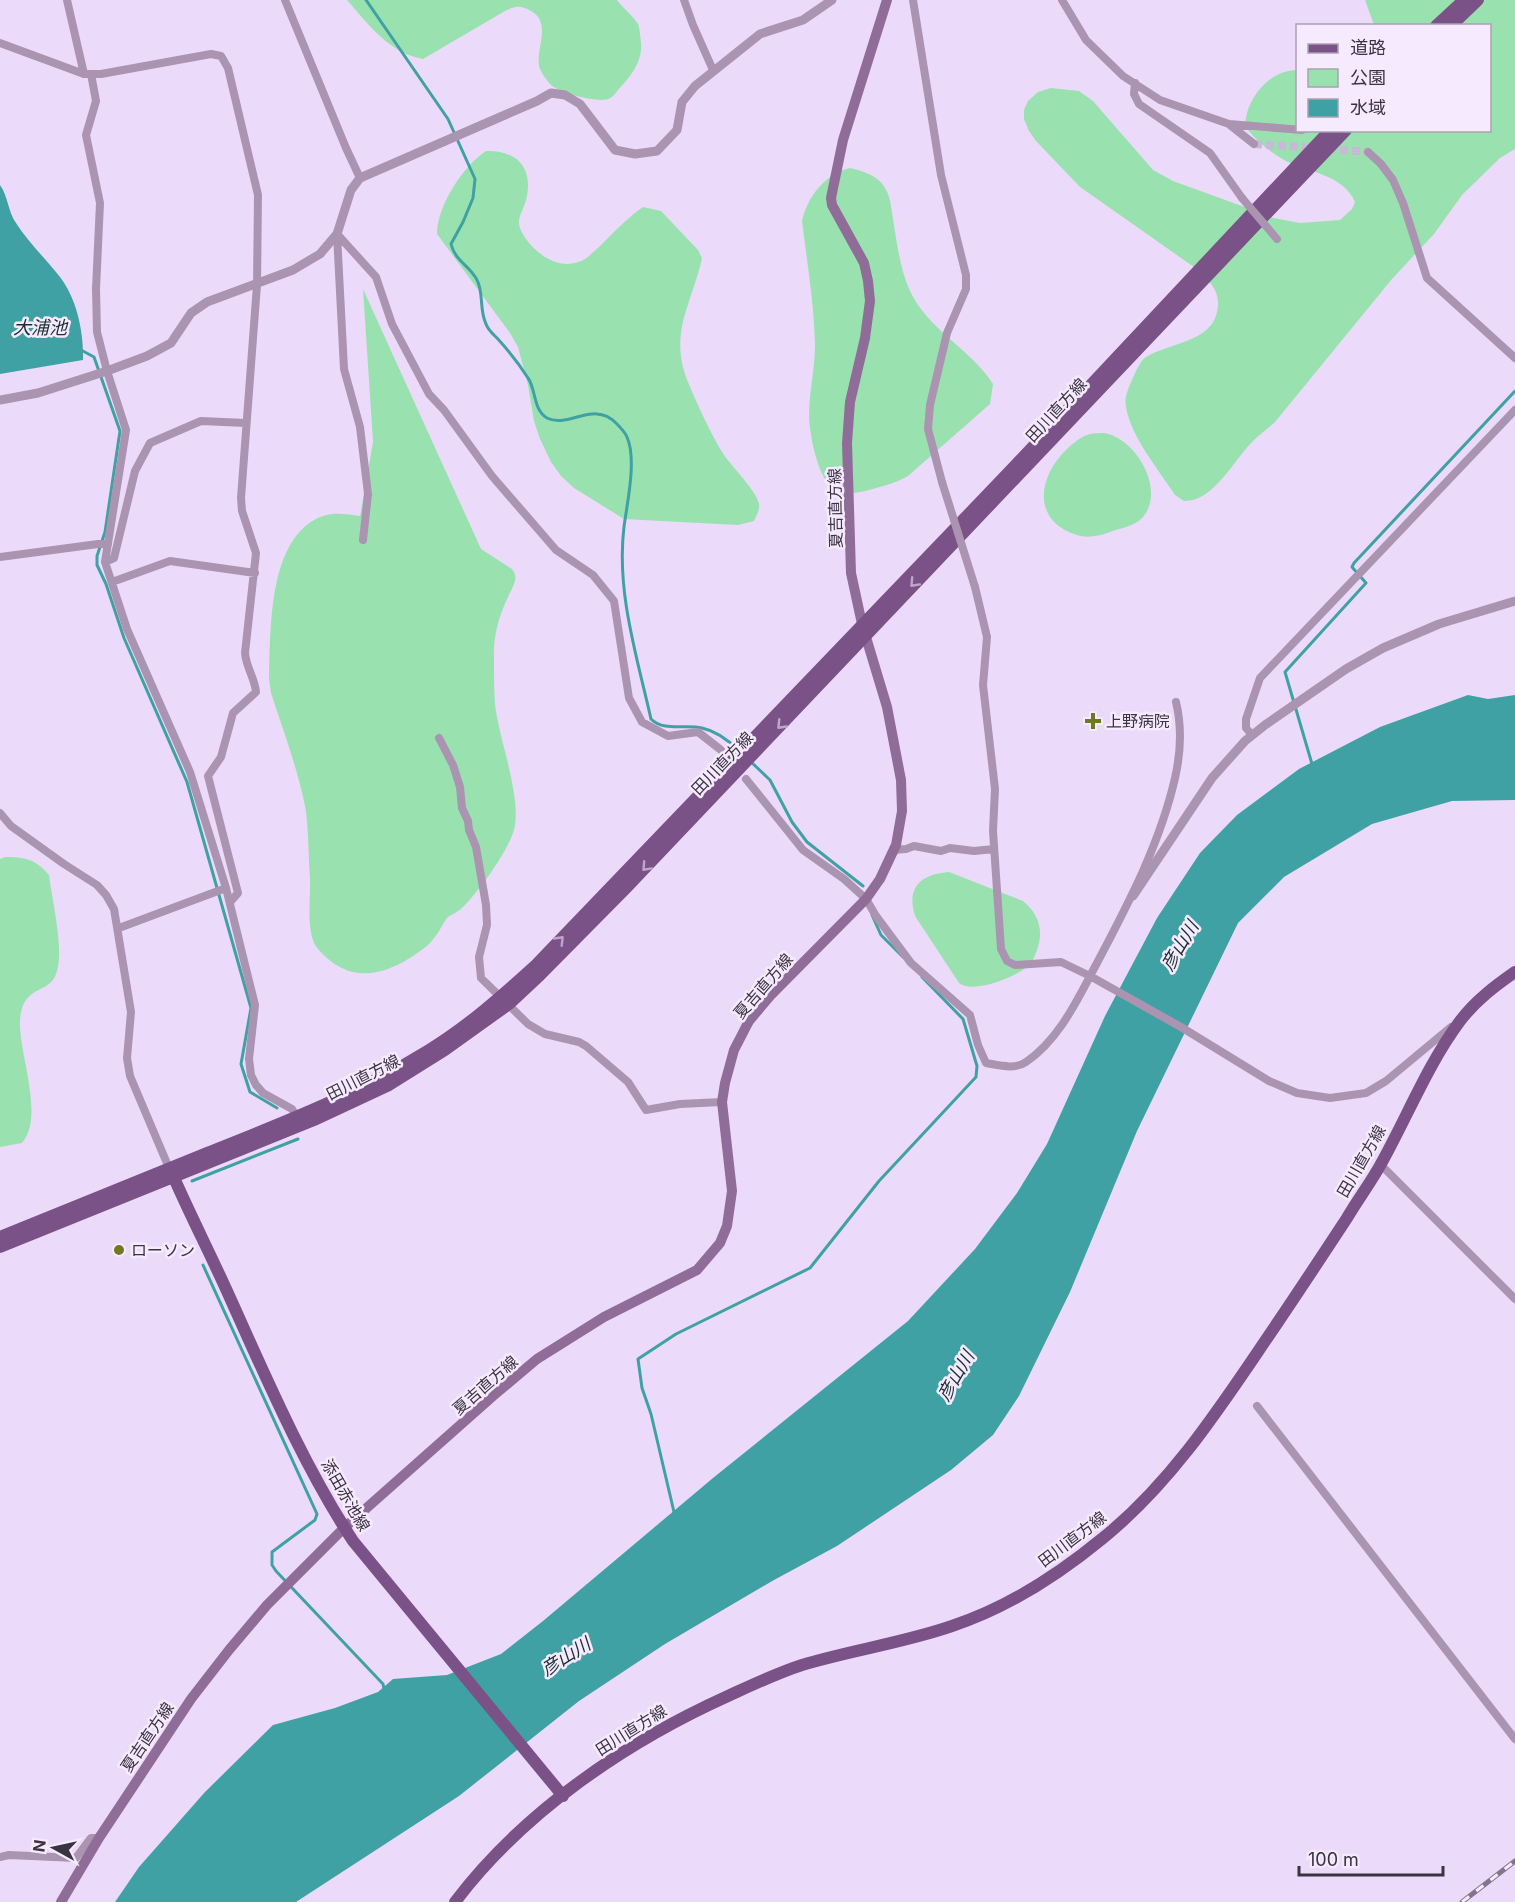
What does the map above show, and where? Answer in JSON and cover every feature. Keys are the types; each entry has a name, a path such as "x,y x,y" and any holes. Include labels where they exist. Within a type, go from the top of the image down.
{"main road":[{"name":"夏吉直方線","path":"61,1902 99,1838 191,1699 267,1605 344,1528 537,1359 604,1317 697,1270 714,1252 727,1226 732,1191 722,1102 734,1050 749,1022 770,996 866,899 880,879 893,850 902,811 902,780 887,706 864,630 851,573 847,443 850,402 865,338 870,301 864,263 837,215 831,198 843,140 887,0"},
{"path":"1438,24 1464,0"},
{"path":"1453,24 1478,0"},
{"name":"田川直方線","path":"0,1247 366,1086 429,1050 540,975 627,887 1328,132"},
{"name":"田川直方線","path":"864,630 1344,132"},
{"name":"田川直方線","path":"455,1902 483,1868 559,1791 629,1748 694,1711 752,1684 800,1666 951,1626 998,1608 1053,1576 1132,1514 1179,1462 1303,1286 1381,1165 1440,1051 1462,1018 1490,990 1515,972"},
{"name":"田川直方線","path":"0,1237 359,1101 445,1050 505,1000"},
{"name":"添田赤池線","path":"172,1173 210,1251 273,1392 328,1503 353,1541 559,1791"}],"street":[{"path":"67,0 96,101 86,135 100,203 96,289 97,332 126,430 105,562 127,629 190,772 221,890 230,902 255,1005 249,1059 251,1075 263,1093 292,1109 297,1117"},
{"path":"285,0 360,178"},
{"path":"684,0 714,70"},
{"path":"363,540 368,494 360,427 344,369 337,234 351,190 360,178 551,93 566,95 580,104 615,150 634,154 657,151 677,130 682,102 695,86 760,34 803,20 832,0"},
{"path":"913,0 941,175 966,275 966,289 947,333 930,405 928,429 975,587 987,637 983,685 995,789 993,831 1001,949 1007,961 1015,965 1061,962 1181,1027 1269,1081 1297,1093 1330,1098 1366,1093 1386,1081 1462,1018"},
{"path":"1062,0 1086,40 1124,76 1160,100 1229,124 1296,130"},
{"path":"0,33 1,43 87,74 100,74 211,54 221,56 228,68 258,195 257,285 241,498 242,511 256,552 245,653 256,692 233,713 220,757 208,776 238,893 230,902"},
{"path":"1134,83 1134,94 1139,104 1210,153 1242,198 1277,238"},
{"path":"1229,124 1254,144"},
{"path":"1368,152 1393,180 1403,203 1427,278 1515,358"},
{"path":"0,400 38,393 147,356 171,343 191,313 207,302 293,270 320,254 337,234"},
{"path":"337,234 376,277 392,324 429,394 444,410 492,476 556,550 593,575 614,601 629,698 642,722 668,736 698,732 721,750"},
{"path":"1252,735 1246,728 1246,719 1260,678 1515,410"},
{"path":"105,562 114,558 135,471 150,444 201,421 246,423"},
{"path":"0,556 108,544"},
{"path":"112,582 170,561 255,573"},
{"path":"746,779 803,850 844,879 866,899 911,963 970,1016 986,1063 1003,1067 1024,1064 1051,1038 1079,999 1133,896 1212,778 1252,735 1346,669 1383,648 1439,624 1515,601"},
{"path":"1133,896 1160,829 1175,777 1181,735 1176,702"},
{"path":"439,738 453,765 460,787 462,808 476,847 486,905 487,925 479,957 481,978 528,1024 545,1034 579,1042 586,1046 628,1082 645,1110 680,1104 722,1102"},
{"path":"0,813 20,832 98,885 114,909 131,1012 127,1058 130,1076 172,1173"},
{"path":"893,850 914,846 941,851 950,848 974,851 994,849"},
{"path":"118,928 221,890"},
{"path":"1381,1165 1515,1299"},
{"path":"1257,1406 1515,1739"},
{"path":"0,1857 9,1855 76,1858 91,1838 99,1838"}],"green space":[{"path":"347,0 617,0 638,24 641,42 640,56 631,74 612,97 603,100 588,98 556,88 544,76 539,66 541,22 527,9 518,7 505,11 423,59 400,51 390,44 371,28"},
{"path":"1365,0 1515,0 1515,149 1500,158 1462,195 1434,234 1392,279 1275,422 1246,448 1223,478 1205,494 1184,501 1175,495 1139,441 1129,418 1126,397 1140,364 1146,357 1198,336 1207,330 1217,312 1218,300 1215,290 1201,272 1080,187 1036,141 1024,119 1024,110 1028,101 1038,92 1051,88 1079,91 1093,101 1153,170 1173,181 1253,210 1263,216 1300,223 1340,220 1352,209 1355,202 1343,186 1324,175 1279,157 1258,141 1245,126 1246,116 1255,96 1277,75 1296,70 1296,132 1491,132 1491,24 1374,24"},
{"path":"486,151 507,154 521,164 528,179 528,189 519,219 521,231 531,246 552,261 568,264 585,259 643,207 661,211 698,250 702,258 681,334 682,365 695,399 717,444 757,499 759,508 754,521 738,525 624,519 574,488 561,476 551,462 534,421 518,347 437,234 441,211 446,199 460,176"},
{"path":"850,168 874,177 887,192 904,274 918,305 938,328 973,360 993,384 990,404 908,476 882,487 848,493 831,487 825,479 816,458 811,436 809,408 815,353 814,329 802,221 808,203 819,187 833,175"},
{"path":"363,289 481,549 512,569 515,575 515,581 497,625 494,652 495,704 515,797 516,812 513,834 485,881 469,901 447,918 429,944 401,963 373,973 359,973 331,962 318,949 311,934 305,806 294,763 271,693 269,679 270,636 276,587 291,543 305,527 323,516 346,514 360,516 373,442"},
{"path":"1104,433 1116,437 1137,455 1149,481 1151,494 1149,507 1142,518 1133,524 1100,535 1081,536 1062,528 1052,519 1046,509 1045,484 1057,460 1072,444 1087,435"},
{"path":"5,857 29,860 39,865 49,875 59,952 56,974 52,981 30,996 25,1001 22,1010 21,1036 31,1102 28,1131 22,1143 0,1147 0,859"},
{"path":"949,872 1023,901 1033,911 1039,923 1039,943 1032,961 1022,971 983,986 965,986 959,983 915,916 913,906 914,890 918,884 931,876"}],"water":[{"name":"大浦池","path":"0,185 16,223 60,277 71,295 81,328 83,360 0,374"},
{"name":"彦山川","path":"1468,695 1488,699 1515,695 1515,800 1452,801 1372,824 1284,877 1238,923 1137,1131 1070,1292 1019,1396 993,1435 951,1470 837,1546 665,1644 579,1701 459,1796 296,1902 115,1902 139,1867 205,1792 273,1725 335,1708 378,1692 393,1679 447,1675 501,1654 713,1478 908,1321 975,1249 1017,1193 1047,1144 1105,1016 1157,918 1200,853 1237,815 1299,769 1380,727"}],"waterway":[{"path":"366,0 448,119 475,179 473,198 451,244 456,255 477,280 484,319 488,328 528,378 539,410 547,418 564,420 599,414 616,423 627,437 630,446 631,469 622,551 625,600 651,719 668,727 707,729 722,736 738,750"},
{"path":"81,350 94,357 120,431 105,532 97,556 97,565 106,584 124,638 187,782 251,1008 241,1064 250,1092 277,1108"},
{"path":"1312,764 1285,672 1366,583 1352,567 1354,563 1515,391"},
{"path":"750,761 770,780 792,822 807,842 863,886"},
{"path":"872,915 881,935 903,957"},
{"path":"674,1512 651,1414 642,1388 638,1359 676,1334 810,1268 879,1181 976,1077 977,1066 963,1019 922,977"},
{"path":"192,1181 298,1139"},
{"path":"203,1265 317,1514 315,1520 272,1552 272,1565 383,1684 384,1689"}],"tunnel":[{"path":"1254,144 1316,148"},
{"path":"1328,149 1368,152"},
{"path":"721,750 746,779"}],"railway":[{"path":"1462,1902 1515,1861"}],"place":[{"name":"上野病院","path":"1093,721"},
{"name":"ローソン","path":"119,1250"}]}
